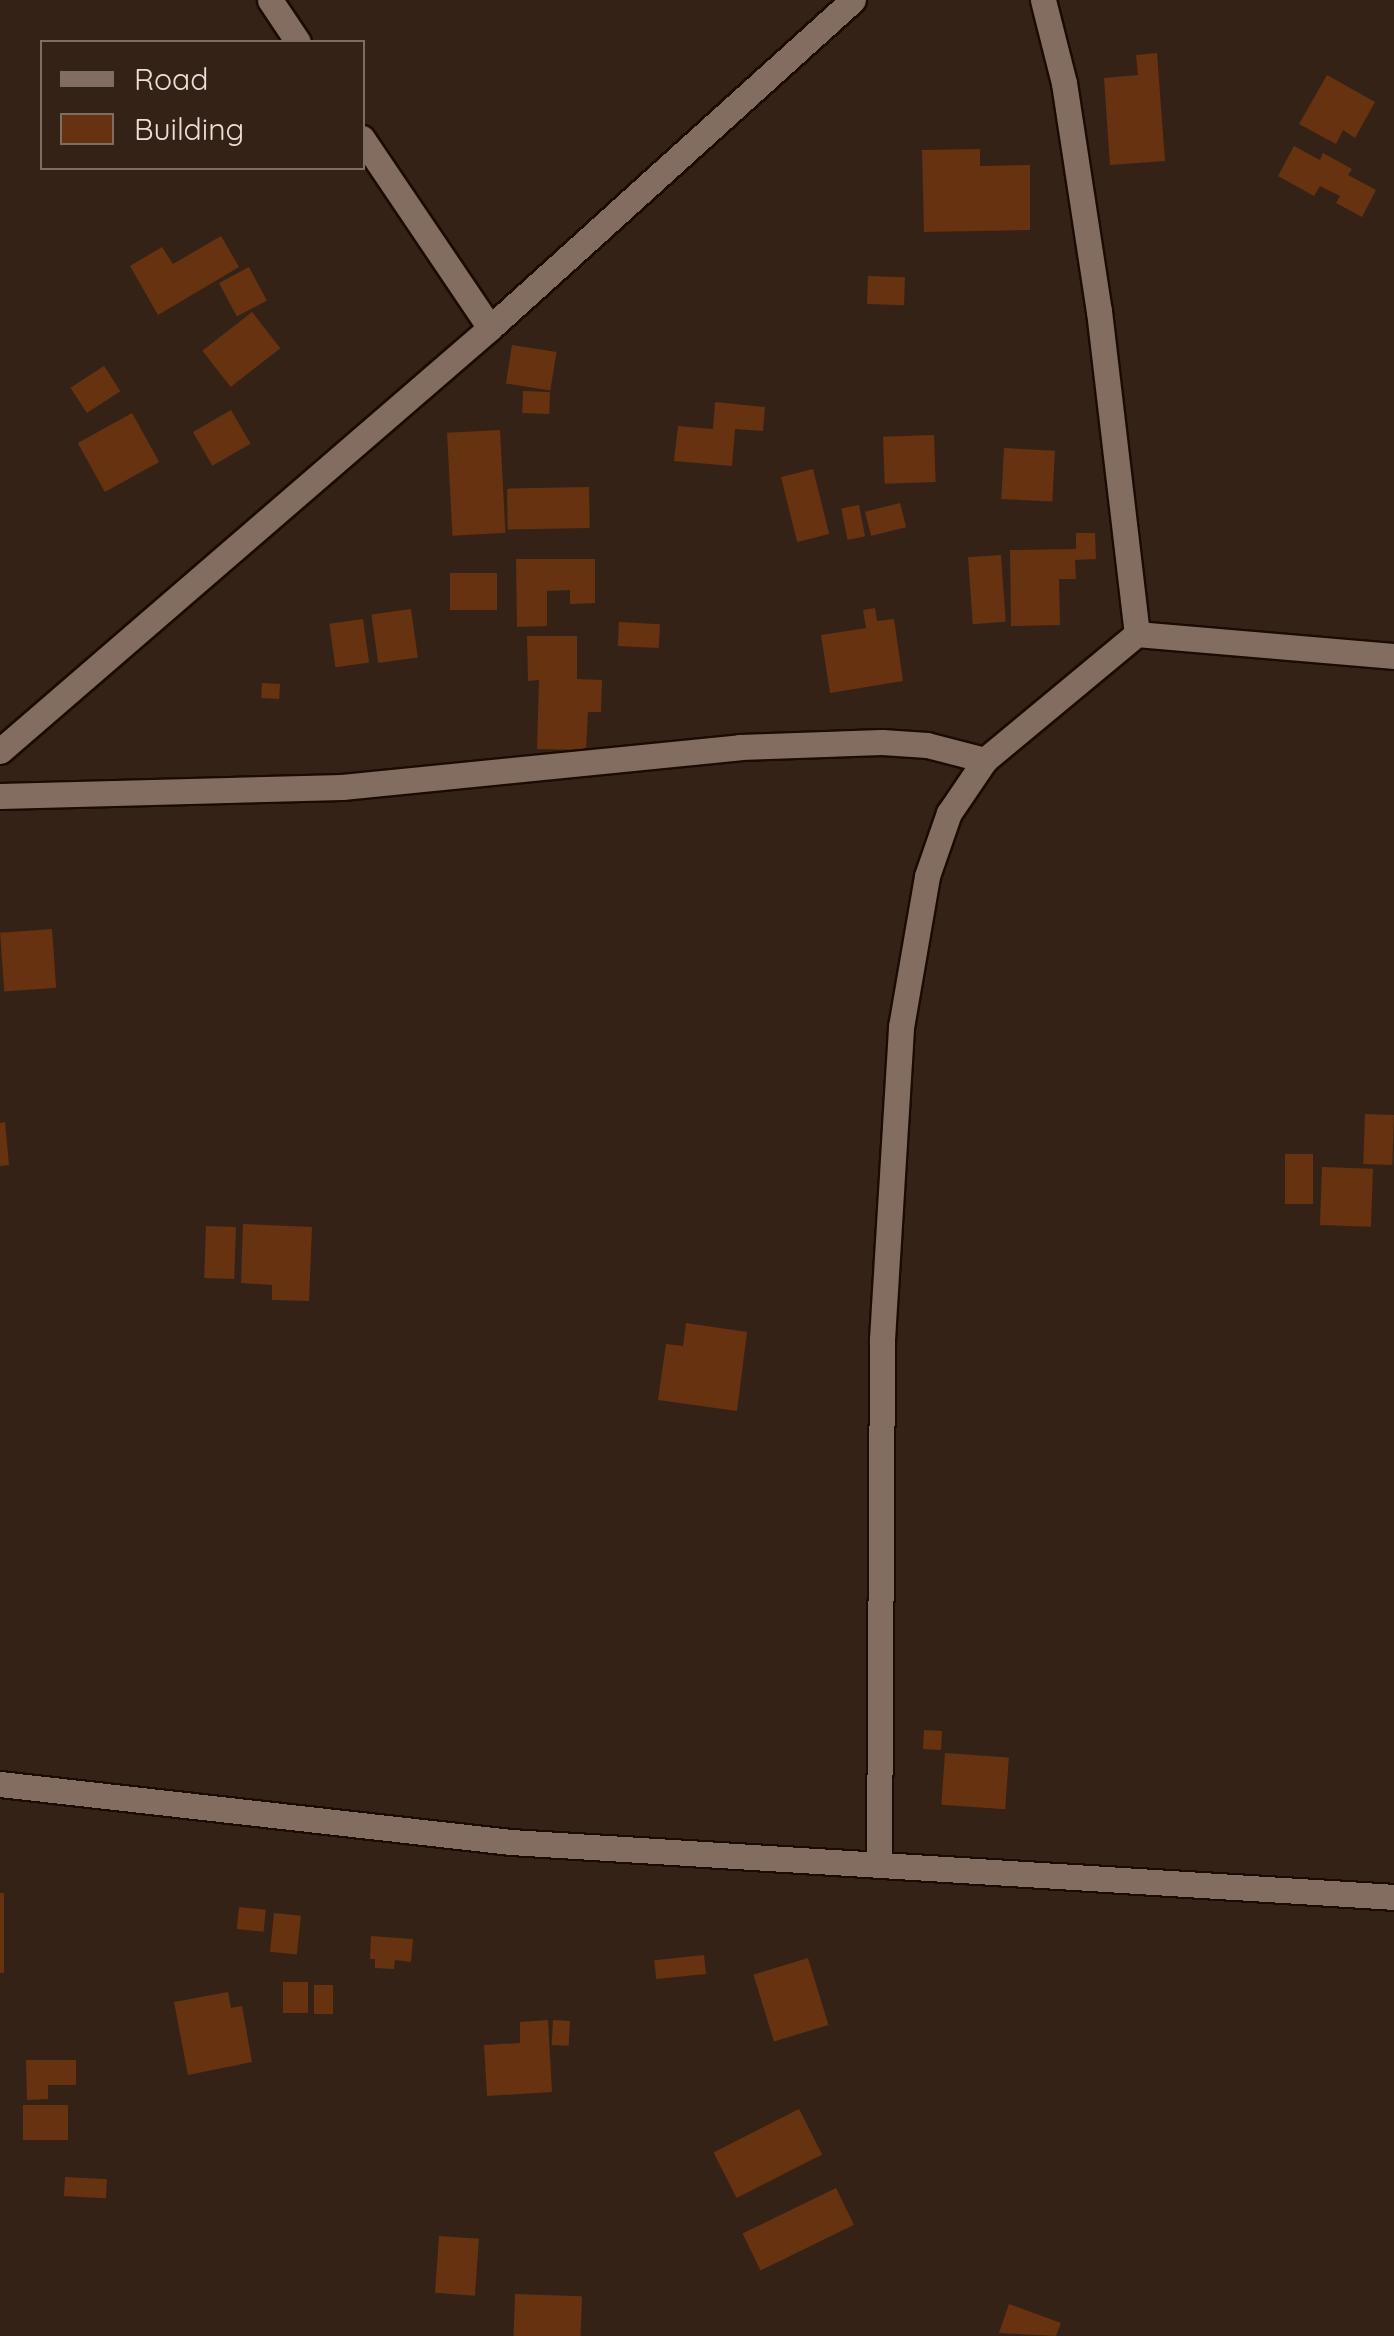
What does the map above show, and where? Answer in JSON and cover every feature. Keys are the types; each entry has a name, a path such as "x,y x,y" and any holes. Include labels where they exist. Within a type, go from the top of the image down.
{"street":[{"path":"270,0 297,40"},
{"path":"0,751 490,328 853,0"},
{"path":"1043,0 1064,83 1099,311 1136,634"},
{"path":"365,142 490,328"},
{"path":"879,1864 882,1339 901,1028 927,876 949,813 985,760 1136,634 1394,656"},
{"path":"0,796 342,787 740,747 926,744 985,760"},
{"path":"0,1784 512,1842 1394,1897"}],"building":[{"path":"1157,53 1165,161 1110,165 1104,78 1138,75 1136,55"},
{"path":"1327,75 1375,102 1355,138 1343,130 1336,144 1299,124"},
{"path":"1294,146 1320,160 1323,153 1352,169 1348,175 1376,190 1362,217 1336,203 1340,196 1320,186 1314,196 1278,176"},
{"path":"980,149 980,166 1030,165 1030,230 924,232 922,150"},
{"path":"221,236 239,267 158,315 130,266 162,247 173,264"},
{"path":"249,267 267,301 237,317 219,283"},
{"path":"868,276 905,277 904,305 867,304"},
{"path":"252,312 280,348 231,387 202,351"},
{"path":"512,345 556,352 550,391 506,384"},
{"path":"104,366 120,391 87,413 70,388"},
{"path":"523,391 550,392 549,414 522,413"},
{"path":"715,402 765,407 763,431 735,429 732,466 674,461 678,426 713,429"},
{"path":"231,410 251,444 212,466 193,432"},
{"path":"132,413 159,462 105,492 78,443"},
{"path":"500,430 505,533 452,536 447,433"},
{"path":"934,435 936,482 885,484 883,437"},
{"path":"1004,448 1055,451 1052,502 1001,499"},
{"path":"813,469 829,534 797,542 781,477"},
{"path":"589,487 590,528 508,529 507,488"},
{"path":"900,503 906,527 871,536 865,512"},
{"path":"859,505 865,536 847,540 841,508"},
{"path":"1076,533 1095,533 1096,559 1075,560 1076,579 1059,579 1060,625 1011,626 1010,550 1076,549"},
{"path":"1001,555 1006,622 973,624 968,557"},
{"path":"516,559 595,559 595,603 570,604 570,590 547,591 547,626 517,627"},
{"path":"450,573 497,573 497,610 450,610"},
{"path":"875,608 877,621 894,619 903,681 830,693 821,635 866,628 863,610"},
{"path":"411,609 418,658 378,663 371,615"},
{"path":"363,619 369,663 335,667 329,624"},
{"path":"619,622 660,624 659,648 618,646"},
{"path":"527,636 577,636 577,679 602,680 601,712 588,712 586,750 537,749 539,680 528,681"},
{"path":"262,683 280,684 279,699 261,698"},
{"path":"52,929 56,988 4,991 0,933"},
{"path":"1365,1114 1394,1115 1392,1165 1363,1164"},
{"path":"5,1122 9,1165 0,1166 0,1123"},
{"path":"1285,1154 1313,1154 1313,1204 1285,1204"},
{"path":"1322,1167 1373,1169 1371,1227 1320,1225"},
{"path":"243,1224 312,1227 309,1301 272,1300 272,1285 241,1283"},
{"path":"206,1226 236,1227 234,1279 204,1278"},
{"path":"686,1323 747,1332 737,1411 658,1400 666,1344 683,1346"},
{"path":"924,1730 942,1731 941,1750 923,1749"},
{"path":"945,1753 1009,1757 1005,1809 941,1805"},
{"path":"0,1893 4,1893 4,1973 0,1973"},
{"path":"239,1907 266,1910 264,1932 237,1929"},
{"path":"274,1913 301,1916 297,1955 270,1952"},
{"path":"371,1936 413,1939 411,1962 395,1960 394,1969 375,1968 375,1959 370,1959"},
{"path":"704,1955 706,1974 656,1979 654,1960"},
{"path":"808,1958 828,2025 774,2042 753,1975"},
{"path":"283,1982 308,1982 308,2013 283,2013"},
{"path":"314,1985 333,1985 333,2014 314,2014"},
{"path":"228,1992 231,2008 242,2006 252,2062 188,2075 174,2002"},
{"path":"548,2020 552,2092 487,2096 484,2045 520,2043 520,2022"},
{"path":"553,2020 570,2021 569,2046 552,2045"},
{"path":"26,2060 76,2060 76,2085 48,2085 48,2099 27,2100"},
{"path":"23,2105 68,2105 68,2140 23,2140"},
{"path":"799,2109 822,2154 737,2198 713,2153"},
{"path":"65,2177 107,2179 106,2198 64,2196"},
{"path":"836,2188 854,2225 760,2270 743,2234"},
{"path":"439,2236 479,2239 475,2296 435,2293"},
{"path":"515,2294 582,2296 581,2336 514,2336"},
{"path":"1009,2304 1061,2323 1056,2336 999,2333"}]}
